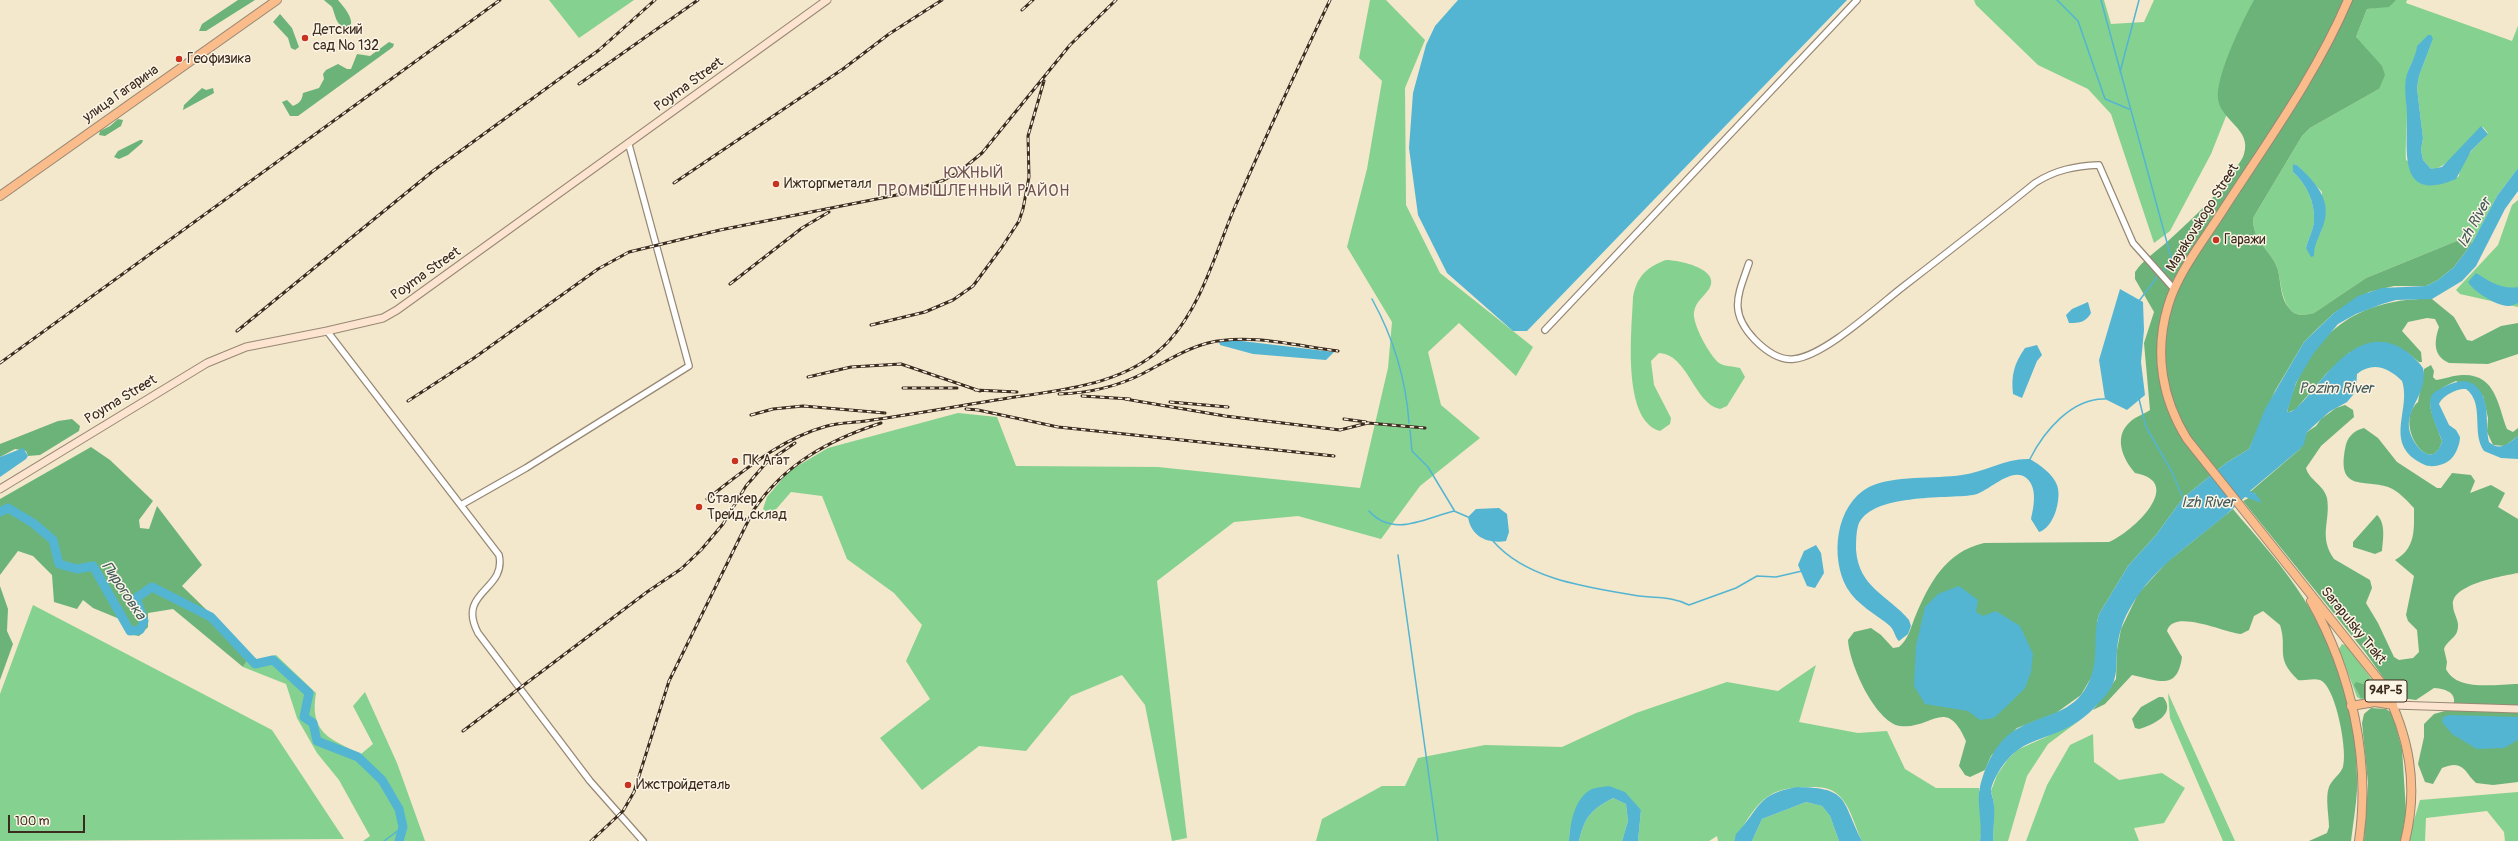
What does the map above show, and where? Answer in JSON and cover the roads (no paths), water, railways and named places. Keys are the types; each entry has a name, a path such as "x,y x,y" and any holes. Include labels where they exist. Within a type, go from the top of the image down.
{"main road":[{"name":"улица Гагарина","path":"0,196 277,0"},
{"name":"Poyma Street","path":"0,489 207,364 246,347 383,318 398,310 629,145 827,0"},
{"name":"Mayakovskogo Street","path":"2204,464 2174,416 2162,376 2161,338 2174,289 2308,78 2348,0"},
{"name":"Sarapulsky Trakt","path":"2204,464 2374,672 2393,705 2400,720 2410,768 2411,803 2405,841"},
{"name":"Sarapulsky Trakt","path":"2290,570 2309,598 2327,632 2343,674 2351,706 2362,779 2358,841"},
{"path":"2351,706 2375,702 2393,705 2518,709"}],"street":[{"path":"1545,330 1857,0"},
{"path":"461,505 519,472 689,366 629,145"},
{"path":"1749,263 1736,300 1737,311 1745,327 1763,348 1778,358 1794,360 1808,356 1851,329 2035,183 2049,174 2065,169 2099,165 2134,243 2174,289"},
{"path":"327,331 494,547 501,563 497,577 481,592 472,608 473,624 478,633 590,781 643,841"}],"water":[{"path":"1458,0 1847,0 1527,331 1513,331 1447,273 1418,215 1409,148 1413,93 1426,45 1435,26"},
{"path":"2428,35 2431,35 2433,39 2419,76 2417,88 2423,138 2421,150 2423,160 2431,169 2442,167 2481,126 2488,134 2471,151 2456,179 2438,185 2424,185 2415,180 2410,171 2407,160 2406,79 2417,46"},
{"path":"2293,164 2297,165 2311,179 2321,193 2326,210 2322,229 2315,245 2314,256 2311,257 2306,248 2313,228 2313,208 2306,188 2293,172"},
{"path":"2518,168 2518,191 2505,209 2476,266 2462,281 2432,299 2396,300 2356,314 2338,324 2313,354 2296,383 2287,412 2295,409 2328,372 2343,358 2359,347 2376,342 2395,345 2403,349 2423,368 2423,385 2409,420 2411,435 2419,448 2429,454 2434,454 2438,450 2442,441 2430,408 2432,394 2450,384 2466,381 2476,386 2483,397 2486,409 2489,442 2493,445 2501,446 2508,444 2518,436 2518,459 2501,458 2484,451 2478,436 2477,410 2475,402 2472,395 2466,389 2462,389 2446,395 2439,404 2449,425 2456,430 2460,437 2456,452 2451,459 2445,463 2435,466 2425,465 2412,457 2404,448 2401,438 2404,404 2402,381 2392,373 2375,367 2363,370 2357,374 2356,389 2347,402 2329,412 2307,432 2304,444 2300,449 2250,491 2256,494 2262,503 2245,497 2215,524 2183,549 2153,577 2140,592 2124,619 2118,645 2116,674 2110,690 2093,709 2080,720 2059,732 2024,746 2009,758 1998,773 1991,790 1994,803 1993,841 1980,841 1980,787 1985,770 1998,746 2017,729 2062,710 2078,699 2084,691 2093,671 2099,614 2128,566 2156,535 2183,498 2226,463 2249,449 2265,409 2304,342 2334,313 2358,296 2382,288 2426,286 2438,280 2454,267 2472,243 2497,196"},
{"path":"2476,273 2501,286 2512,288 2518,287 2518,303 2510,306 2504,306 2480,294 2468,282"},
{"path":"2120,289 2143,302 2144,330 2141,362 2145,395 2127,410 2105,399 2099,360"},
{"path":"2088,302 2091,313 2087,318 2079,322 2069,323 2066,315 2072,309"},
{"path":"1233,340 1334,352 1326,360 1253,354 1220,345 1219,342"},
{"path":"2037,345 2042,355 2037,361 2022,398 2013,394 2012,381 2014,370 2018,359 2025,348"},
{"path":"23,448 28,456 26,459 0,477 0,457"},
{"path":"2030,459 2049,474 2055,481 2058,491 2056,512 2053,519 2049,525 2039,532 2031,519 2034,496 2032,486 2025,477 2019,475 2013,475 2006,478 1973,495 1928,498 1892,503 1877,508 1865,515 1858,526 1857,532 1856,550 1858,563 1862,573 1875,590 1901,611 1909,620 1911,626 1908,634 1899,641 1890,626 1861,604 1851,594 1842,576 1838,562 1839,533 1849,506 1858,495 1869,487 1879,483 1902,479 1962,475 2012,461"},
{"path":"1499,508 1507,514 1509,532 1506,541 1499,542 1481,538 1473,530 1468,517 1476,509"},
{"path":"1816,545 1821,553 1824,573 1815,588 1807,586 1798,565 1804,551"},
{"path":"1959,586 1978,600 1976,612 1983,616 1996,611 2020,626 2033,654 2031,672 2025,688 1994,718 1980,720 1968,711 1925,704 1914,686 1916,646 1925,607 1938,594"},
{"path":"2449,715 2518,717 2518,740 2504,748 2477,749 2452,734 2442,722 2443,717"},
{"path":"1609,786 1625,792 1641,810 1638,841 1622,841 1628,821 1626,804 1613,798 1599,806 1590,815 1581,832 1579,841 1569,841 1570,827 1580,800 1592,789"},
{"path":"1797,787 1827,790 1842,799 1862,841 1839,841 1830,816 1822,806 1806,802 1762,819 1752,841 1734,841 1736,834 1760,803 1774,794"}],"waterway":[{"path":"2057,0 2078,21 2105,99 2129,109"},
{"path":"2101,0 2172,261 2164,270"},
{"path":"2120,72 2139,0"},
{"path":"2139,301 2157,277"},
{"path":"1372,299 1386,328 1402,375 1409,423"},
{"path":"2030,459 2051,427 2060,418 2081,404 2093,400 2105,399"},
{"name":"Izh River","path":"2139,399 2146,427 2172,472 2183,498"},
{"path":"1410,430 1412,451 1428,467 1454,510"},
{"name":"Пироговка","path":"0,512 8,508 33,523 53,540 59,564 77,569 93,566 130,631 140,630 144,621 136,598 152,587 211,617 255,664 273,660 309,693 304,717 313,723 317,741 358,757 382,780 399,809 403,827 399,841"},
{"path":"1369,511 1378,519 1399,525 1410,524 1454,511 1468,517"},
{"path":"1493,541 1507,554 1522,564 1539,573 1557,579 1596,589 1675,600 1689,605 1736,588 1757,576 1776,577 1802,571"},
{"path":"1398,555 1438,841"},
{"path":"384,841 403,827"}],"railway":[{"path":"0,363 500,0"},
{"path":"237,331 433,171 599,50 655,0"},
{"path":"579,84 698,0"},
{"path":"674,183 843,69 889,34 942,0"},
{"path":"1022,10 1033,0"},
{"path":"408,401 474,358 598,269 629,252 720,230 907,193 944,180 959,172 982,153 1070,45 1116,0"},
{"path":"707,499 778,447 827,426 1065,389 1110,378 1131,369 1150,357 1168,342 1180,328 1199,296 1234,209 1330,0"},
{"path":"871,325 925,312 953,300 973,286 1002,247 1019,221 1023,209 1029,177 1028,136 1044,81"},
{"path":"730,284 802,228 829,212"},
{"path":"1059,394 1092,391 1113,386 1134,378 1191,349 1208,343 1224,340 1240,339 1273,341 1338,351"},
{"path":"808,377 851,367 901,364 980,391"},
{"path":"903,388 957,388"},
{"path":"975,390 1017,392"},
{"path":"1082,396 1130,399"},
{"path":"1125,399 1225,416 1340,430 1368,423 1425,428"},
{"path":"1170,402 1228,407"},
{"path":"751,415 773,409 803,406 885,413"},
{"path":"966,409 978,410 1058,427 1334,456"},
{"path":"1344,419 1366,422"},
{"path":"591,841 623,811 634,792 669,681 753,511 765,494 793,467 809,456 843,437 881,423"},
{"path":"463,731 647,592 681,569 701,550 723,524 746,486 766,463 795,443"}],"place":[{"name":"Детский сад № 132","path":"305,38"},
{"name":"Геофизика","path":"179,59"},
{"name":"Ижторгметалл","path":"776,184"},
{"name":"Гаражи","path":"2216,240"},
{"name":"ПК Агат","path":"735,461"},
{"name":"Сталкер Трейд, склад","path":"699,507"},
{"name":"Ижстройдеталь","path":"628,785"}],"district":[{"name":"ЮЖНЫЙ ПРОМЫШЛЕННЫЙ РАЙОН","path":"974,183"}],"water label":[{"name":"Pozim River","path":"2336,389"}]}
